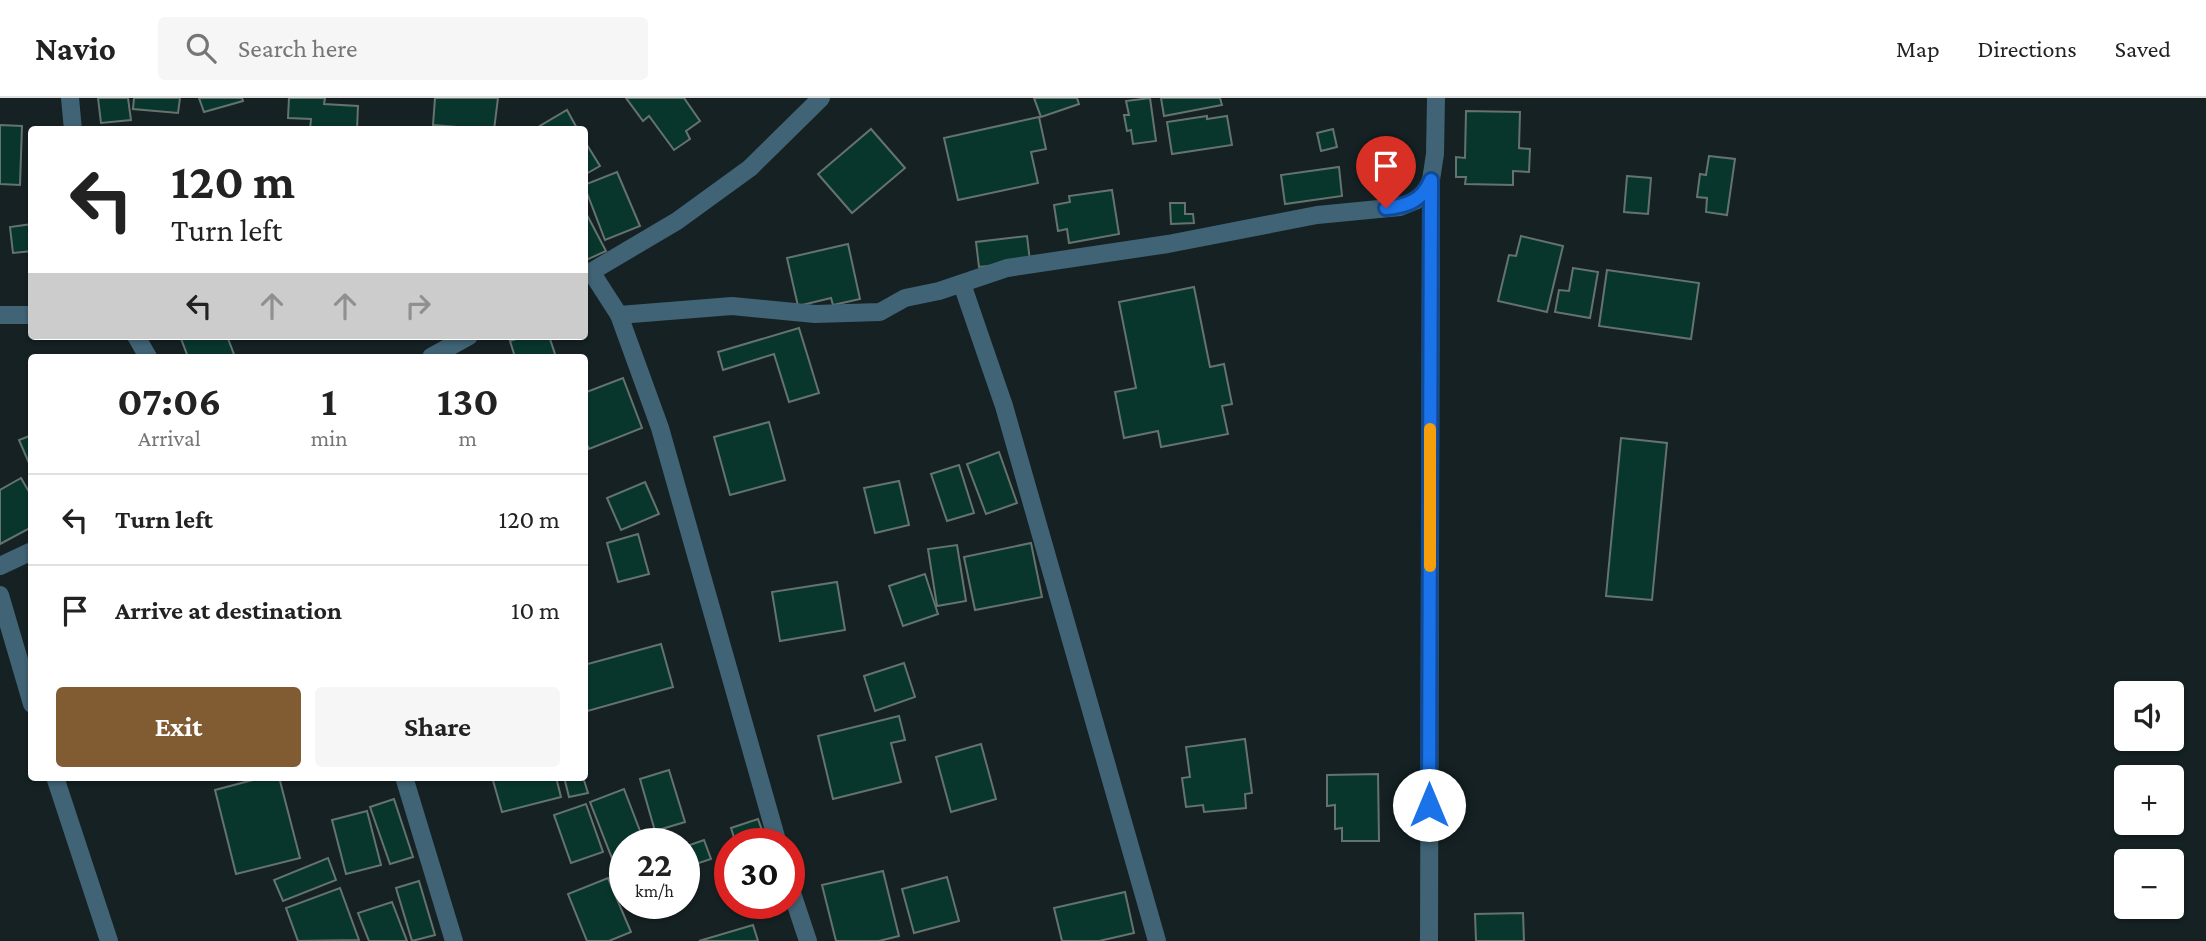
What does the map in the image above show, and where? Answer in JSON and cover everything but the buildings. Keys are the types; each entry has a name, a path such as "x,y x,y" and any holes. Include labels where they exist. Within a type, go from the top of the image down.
{"street":[{"path":"70,98 73,126"},
{"path":"773,828 660,428 619,315 588,274 677,220 750,168 821,98"},
{"path":"1429,941 1431,180 1435,154 1436,98"},
{"path":"619,315 733,306 815,314 880,312 905,298 962,284 1007,268 1168,244 1317,215 1400,207 1415,201 1426,191 1431,180"},
{"path":"962,284 1004,406 1157,941"},
{"path":"0,315 28,315"},
{"path":"436,354 462,340"},
{"path":"0,566 28,553"},
{"path":"0,595 28,690"},
{"path":"56,781 109,941"},
{"path":"405,781 454,941"},
{"path":"801,919 808,941"}],"slow traffic":[{"path":"1430,429 1430,566"}],"route":[{"path":"1386,208 1400,207 1415,201 1426,191 1431,180 1429,805"}]}
